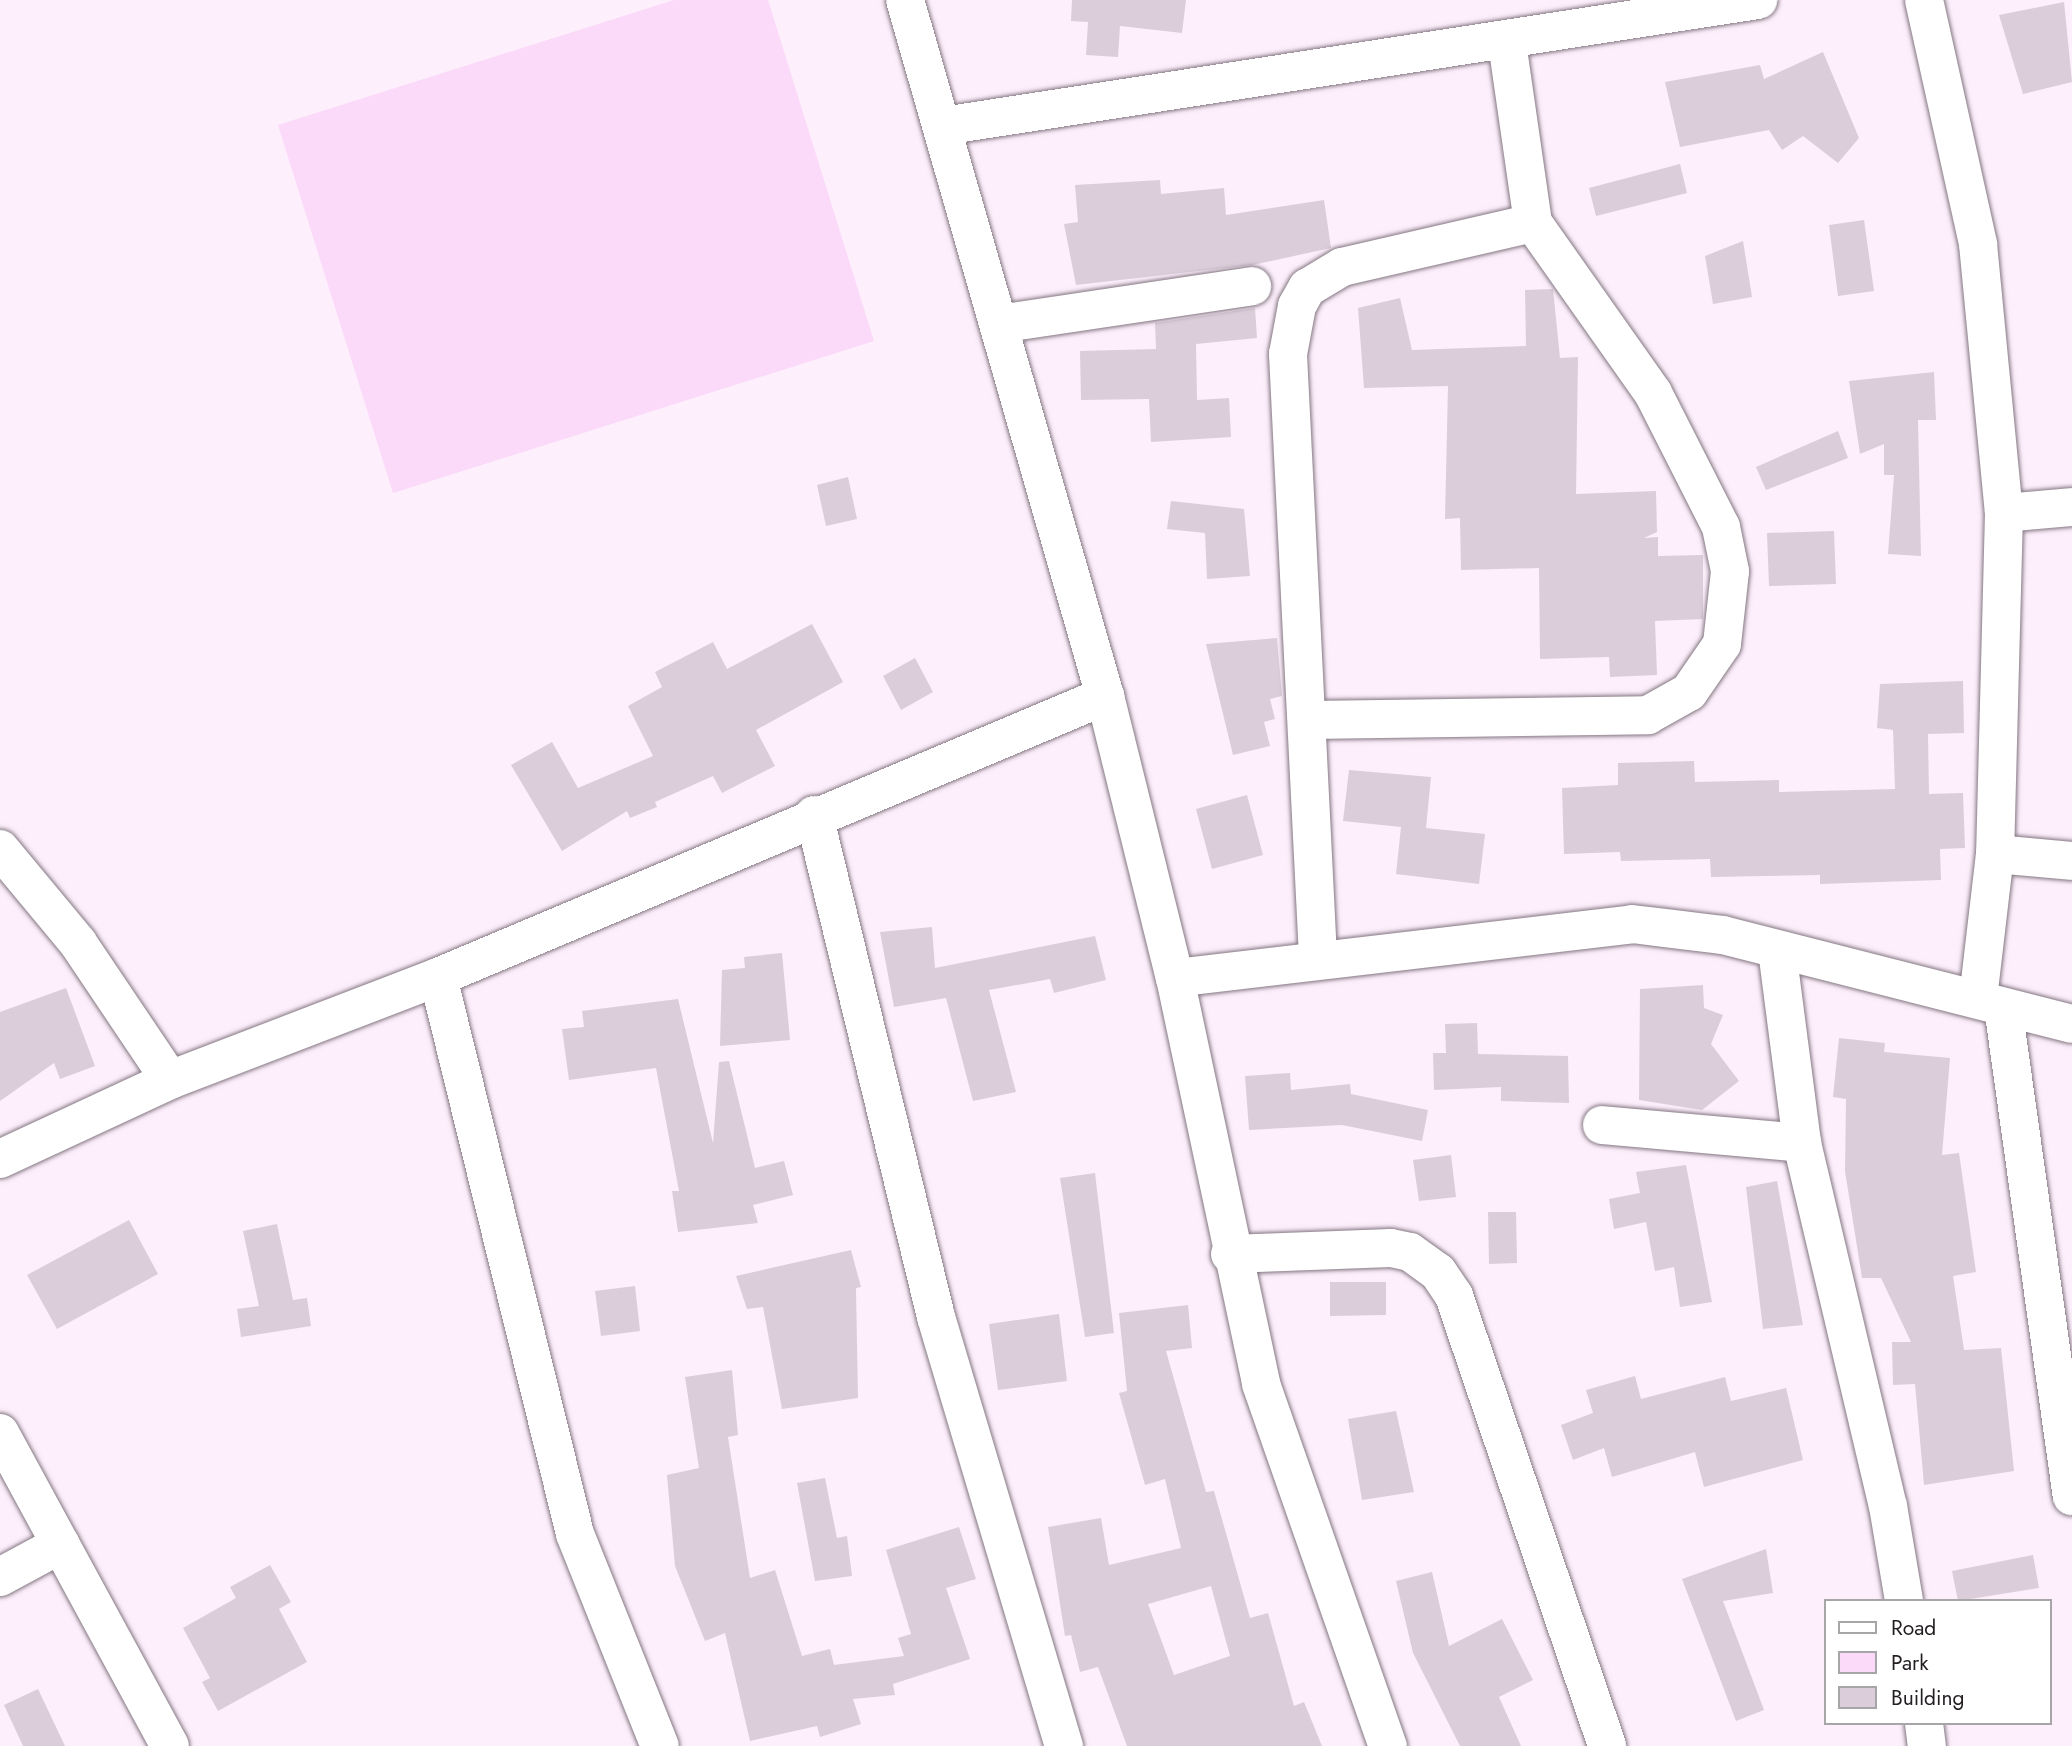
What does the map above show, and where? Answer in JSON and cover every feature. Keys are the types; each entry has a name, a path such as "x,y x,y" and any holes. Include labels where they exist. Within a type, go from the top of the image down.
{"street":[{"path":"905,0 1105,696 1175,978 1230,1254 1293,1488 1388,1746"},
{"path":"943,126 1507,43 1758,0"},
{"path":"1924,0 1978,244 2004,513 1990,1003 2072,1496"},
{"path":"1310,720 1648,715 1689,692 1722,643 1730,571 1721,527 1653,393 1533,223 1507,43"},
{"path":"1318,957 1310,720 1288,354 1301,294 1342,267 1533,223"},
{"path":"999,324 1252,286"},
{"path":"2004,513 2072,507"},
{"path":"0,1158 170,1080 438,977 814,815 1105,696"},
{"path":"814,815 936,1317 1064,1746"},
{"path":"0,849 78,943 170,1080"},
{"path":"1995,854 2072,861"},
{"path":"1175,978 1318,957 1632,924 1683,927 2072,1024"},
{"path":"1777,950 1802,1143 1888,1506 1904,1599"},
{"path":"438,977 575,1534 660,1746"},
{"path":"1602,1125 1802,1143"},
{"path":"1230,1254 1391,1248 1410,1252 1438,1272 1454,1296 1608,1746"},
{"path":"0,1433 170,1746"},
{"path":"0,1577 61,1544"},
{"path":"1924,1725 1927,1746"}],"green space":[{"path":"674,0 768,0 874,341 393,493 278,125"}],"building":[{"path":"1072,0 1186,0 1182,33 1120,26 1118,57 1086,55 1088,22 1071,21"},
{"path":"2064,2 2072,82 2023,94 1999,15"},
{"path":"1823,52 1859,138 1838,163 1803,136 1782,150 1769,130 1680,147 1665,82 1760,65 1764,79"},
{"path":"1680,164 1687,193 1596,216 1589,188"},
{"path":"1160,180 1161,194 1224,188 1226,215 1324,200 1331,248 1252,265 1076,285 1064,224 1078,222 1075,185"},
{"path":"1864,220 1874,291 1838,296 1829,225"},
{"path":"1743,241 1752,297 1713,304 1705,256"},
{"path":"1553,289 1560,358 1578,357 1576,494 1656,491 1657,532 1644,538 1658,537 1658,556 1703,555 1703,619 1655,621 1657,675 1610,677 1609,657 1540,659 1539,568 1461,570 1460,518 1445,519 1448,386 1364,388 1358,308 1400,298 1412,350 1526,346 1525,290"},
{"path":"1255,308 1257,338 1196,344 1197,400 1229,398 1231,437 1151,442 1149,399 1081,400 1080,351 1156,349 1155,323"},
{"path":"1934,372 1936,420 1918,420 1921,556 1888,554 1894,475 1884,475 1884,444 1860,454 1849,381"},
{"path":"1838,431 1848,458 1766,490 1756,467"},
{"path":"848,477 857,519 826,526 817,485"},
{"path":"1171,501 1244,509 1250,576 1207,579 1205,533 1167,529"},
{"path":"1834,531 1836,584 1769,586 1767,533"},
{"path":"812,624 843,682 756,730 775,766 722,793 713,776 655,802 657,807 630,818 627,811 562,851 511,765 552,742 578,788 653,756 628,706 662,687 655,672 713,642 727,669"},
{"path":"1277,638 1282,696 1270,699 1275,719 1264,722 1270,746 1233,755 1206,644"},
{"path":"915,658 933,692 901,710 883,676"},
{"path":"1963,681 1964,733 1928,734 1929,794 1963,793 1965,848 1940,849 1941,880 1820,884 1820,875 1711,877 1710,859 1621,861 1620,852 1564,854 1562,788 1618,785 1618,763 1694,761 1695,782 1779,780 1779,792 1895,789 1893,730 1877,728 1880,684"},
{"path":"1349,770 1431,777 1426,828 1485,834 1479,884 1396,874 1401,827 1343,821"},
{"path":"1247,795 1263,855 1212,869 1196,809"},
{"path":"932,927 935,968 1095,936 1106,980 1054,993 1050,979 989,990 1016,1092 973,1101 946,998 894,1007 880,932"},
{"path":"782,953 790,1040 720,1046 722,970 745,968 744,957"},
{"path":"1703,985 1704,1008 1723,1015 1711,1044 1739,1081 1702,1110 1639,1100 1640,989"},
{"path":"66,988 95,1066 60,1079 54,1063 0,1101 0,1012"},
{"path":"678,999 713,1143 719,1062 729,1061 755,1168 784,1161 793,1195 753,1205 758,1223 678,1232 672,1191 679,1191 656,1068 569,1080 562,1029 584,1027 582,1011"},
{"path":"1477,1023 1478,1054 1568,1056 1569,1103 1501,1101 1501,1087 1434,1090 1433,1053 1446,1053 1445,1024"},
{"path":"1839,1038 1885,1043 1884,1052 1950,1058 1942,1155 1959,1153 1976,1272 1953,1276 1964,1350 2001,1348 2014,1471 1924,1485 1915,1384 1893,1385 1892,1342 1911,1342 1881,1278 1862,1278 1845,1171 1846,1099 1833,1097"},
{"path":"1290,1073 1291,1090 1350,1084 1351,1094 1428,1110 1422,1141 1342,1125 1249,1130 1245,1076"},
{"path":"1451,1155 1456,1197 1419,1201 1413,1160"},
{"path":"1686,1165 1712,1302 1680,1307 1674,1267 1655,1271 1646,1222 1614,1229 1609,1199 1640,1193 1636,1172"},
{"path":"1095,1173 1114,1333 1085,1337 1060,1178"},
{"path":"1777,1181 1803,1325 1763,1329 1746,1187"},
{"path":"1488,1212 1516,1212 1517,1263 1489,1264"},
{"path":"129,1220 158,1274 57,1329 27,1275"},
{"path":"277,1224 293,1300 307,1298 311,1326 241,1337 237,1309 259,1306 243,1231"},
{"path":"851,1250 861,1287 856,1288 858,1398 782,1409 763,1307 747,1309 736,1276"},
{"path":"1330,1282 1386,1282 1386,1315 1330,1316"},
{"path":"635,1286 640,1331 601,1336 595,1291"},
{"path":"1188,1305 1192,1348 1166,1351 1206,1492 1214,1491 1250,1618 1268,1613 1294,1706 1304,1702 1322,1746 1127,1746 1098,1667 1080,1672 1071,1635 1065,1636 1048,1527 1101,1518 1109,1565 1181,1548 1165,1479 1145,1485 1119,1393 1127,1391 1119,1313","holes":["1211,1586 1230,1656 1174,1675 1148,1604"]},
{"path":"1059,1314 1067,1381 998,1390 989,1324"},
{"path":"732,1370 738,1435 728,1437 750,1578 775,1570 802,1656 830,1649 834,1665 904,1656 898,1638 911,1634 886,1550 959,1527 976,1579 946,1588 970,1659 893,1684 895,1695 853,1699 861,1724 820,1737 817,1726 750,1741 725,1633 705,1641 675,1566 667,1475 699,1468 685,1377"},
{"path":"1635,1376 1641,1399 1725,1377 1731,1401 1786,1388 1803,1460 1704,1487 1695,1452 1612,1477 1604,1448 1573,1460 1561,1425 1593,1413 1586,1390"},
{"path":"1396,1411 1414,1492 1362,1500 1348,1419"},
{"path":"825,1478 837,1538 847,1536 852,1576 815,1581 797,1483"},
{"path":"1766,1549 1773,1593 1723,1601 1764,1710 1736,1721 1682,1579"},
{"path":"2033,1555 2039,1588 1958,1599 1952,1571"},
{"path":"270,1565 291,1602 279,1609 307,1662 218,1711 202,1682 210,1678 183,1628 236,1598 230,1587"},
{"path":"1432,1572 1449,1646 1502,1619 1533,1680 1499,1697 1521,1746 1460,1746 1413,1653 1396,1581"},
{"path":"38,1689 65,1746 23,1746 4,1705"}]}
